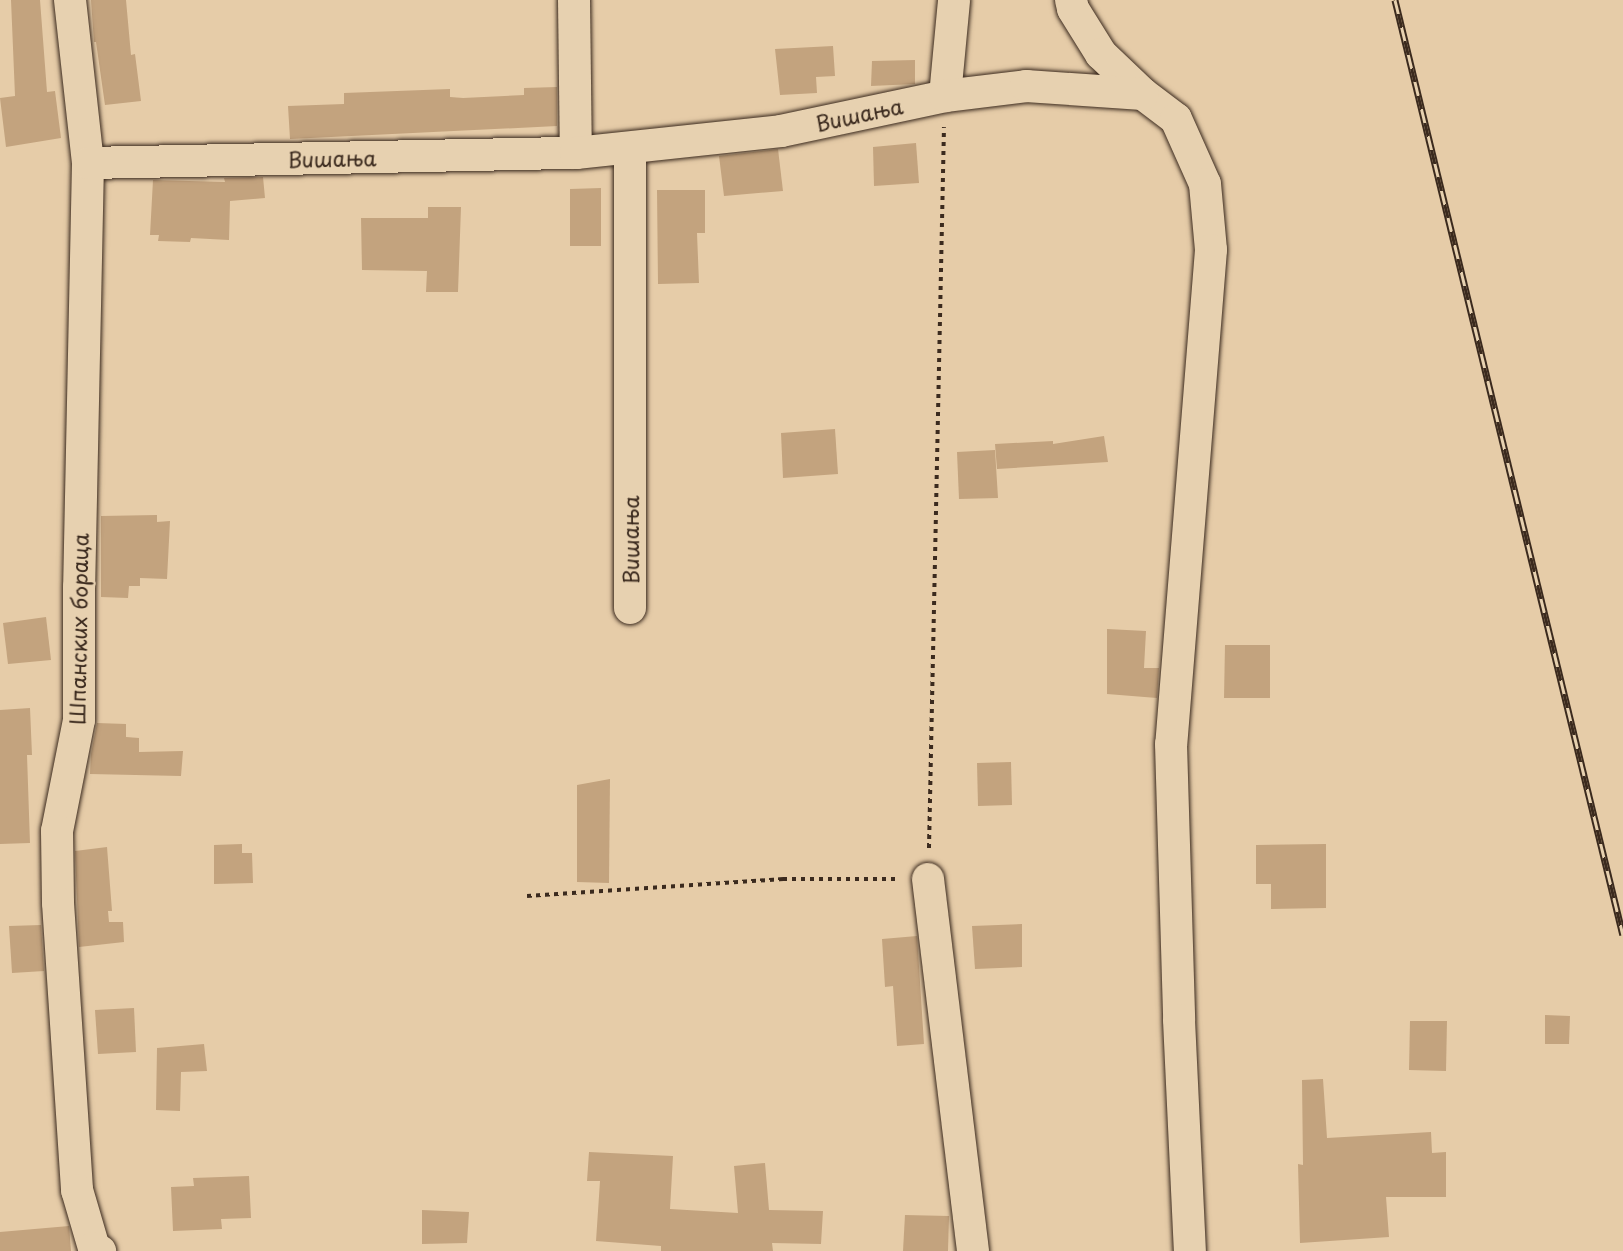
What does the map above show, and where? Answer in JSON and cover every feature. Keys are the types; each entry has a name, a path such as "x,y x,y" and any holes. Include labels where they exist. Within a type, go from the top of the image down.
{"street":[{"name":"Шпанских бораца","path":"70,0 88,162 79,588 80,720 57,831 58,903 77,1190 94,1248 100,1251"},
{"path":"574,0 576,153"},
{"path":"945,96 954,0"},
{"path":"1071,0 1073,9 1101,54 1143,94 1176,119 1205,184 1211,250 1171,744 1178,1008 1190,1251"},
{"name":"Вишања","path":"88,162 576,153 781,131 945,96 1026,86 1143,94"},
{"name":"Вишања","path":"630,149 630,608"},
{"path":"928,879 973,1251"}],"path":[{"path":"527,896 783,879 928,879 945,96"}],"building":[{"path":"11,0 40,0 47,92 55,91 61,138 6,147 0,98 15,96"},
{"path":"91,0 126,0 131,55 135,54 141,101 105,105 96,42 94,42"},
{"path":"833,46 835,76 816,77 817,93 780,95 775,49"},
{"path":"915,60 915,84 871,86 872,61"},
{"path":"557,87 557,126 290,139 288,106 344,104 344,93 450,89 450,97 463,98 524,95 524,88"},
{"path":"916,143 919,183 874,186 873,147"},
{"path":"778,149 783,191 724,196 719,156"},
{"path":"263,177 265,198 230,201 229,240 191,238 190,242 158,241 159,235 150,235 153,180 225,182 224,178"},
{"path":"601,188 601,246 570,246 570,189"},
{"path":"657,190 705,190 705,233 697,233 699,283 658,284"},
{"path":"428,207 461,207 458,292 426,292 427,271 362,270 361,218 428,218"},
{"path":"835,429 838,474 783,478 781,433"},
{"path":"1104,436 1108,462 997,469 995,444 1053,441 1053,444"},
{"path":"995,450 998,498 959,499 957,452"},
{"path":"157,515 157,522 170,521 167,579 140,578 140,586 129,586 128,598 101,597 101,516"},
{"path":"46,617 51,660 8,664 3,623"},
{"path":"1107,629 1146,631 1144,668 1159,668 1157,698 1107,694"},
{"path":"1225,645 1270,645 1270,698 1224,698"},
{"path":"30,708 32,755 27,755 30,843 0,844 0,710"},
{"path":"97,723 126,724 126,737 139,738 139,752 183,751 181,776 90,774"},
{"path":"1011,762 1012,805 978,806 977,763"},
{"path":"610,779 609,883 577,882 577,785"},
{"path":"242,844 242,853 252,853 253,883 214,884 214,845"},
{"path":"1326,844 1326,908 1271,909 1271,884 1256,884 1256,845"},
{"path":"107,847 112,911 108,911 109,922 123,922 124,942 79,947 75,851"},
{"path":"1022,924 1022,967 975,969 972,926"},
{"path":"41,925 44,971 12,973 9,926"},
{"path":"917,936 924,1044 897,1046 893,986 885,987 882,939"},
{"path":"134,1008 136,1052 98,1054 95,1010"},
{"path":"1545,1015 1570,1016 1569,1044 1545,1044"},
{"path":"1410,1021 1447,1021 1446,1071 1409,1070"},
{"path":"204,1044 207,1071 181,1072 180,1111 156,1110 157,1048"},
{"path":"1323,1079 1327,1138 1431,1132 1432,1153 1446,1152 1446,1197 1386,1197 1389,1237 1300,1243 1298,1164 1303,1165 1302,1080"},
{"path":"589,1152 673,1156 670,1209 738,1213 734,1166 765,1163 769,1210 823,1211 821,1244 772,1243 773,1251 661,1251 661,1246 596,1241 600,1181 587,1181"},
{"path":"249,1176 251,1218 221,1219 222,1229 173,1231 171,1187 194,1186 193,1178"},
{"path":"422,1210 469,1212 467,1243 422,1244"},
{"path":"905,1215 949,1216 948,1251 903,1251"},
{"path":"69,1226 71,1251 0,1251 0,1232"}],"railway":[{"path":"1395,0 1623,935"}]}
